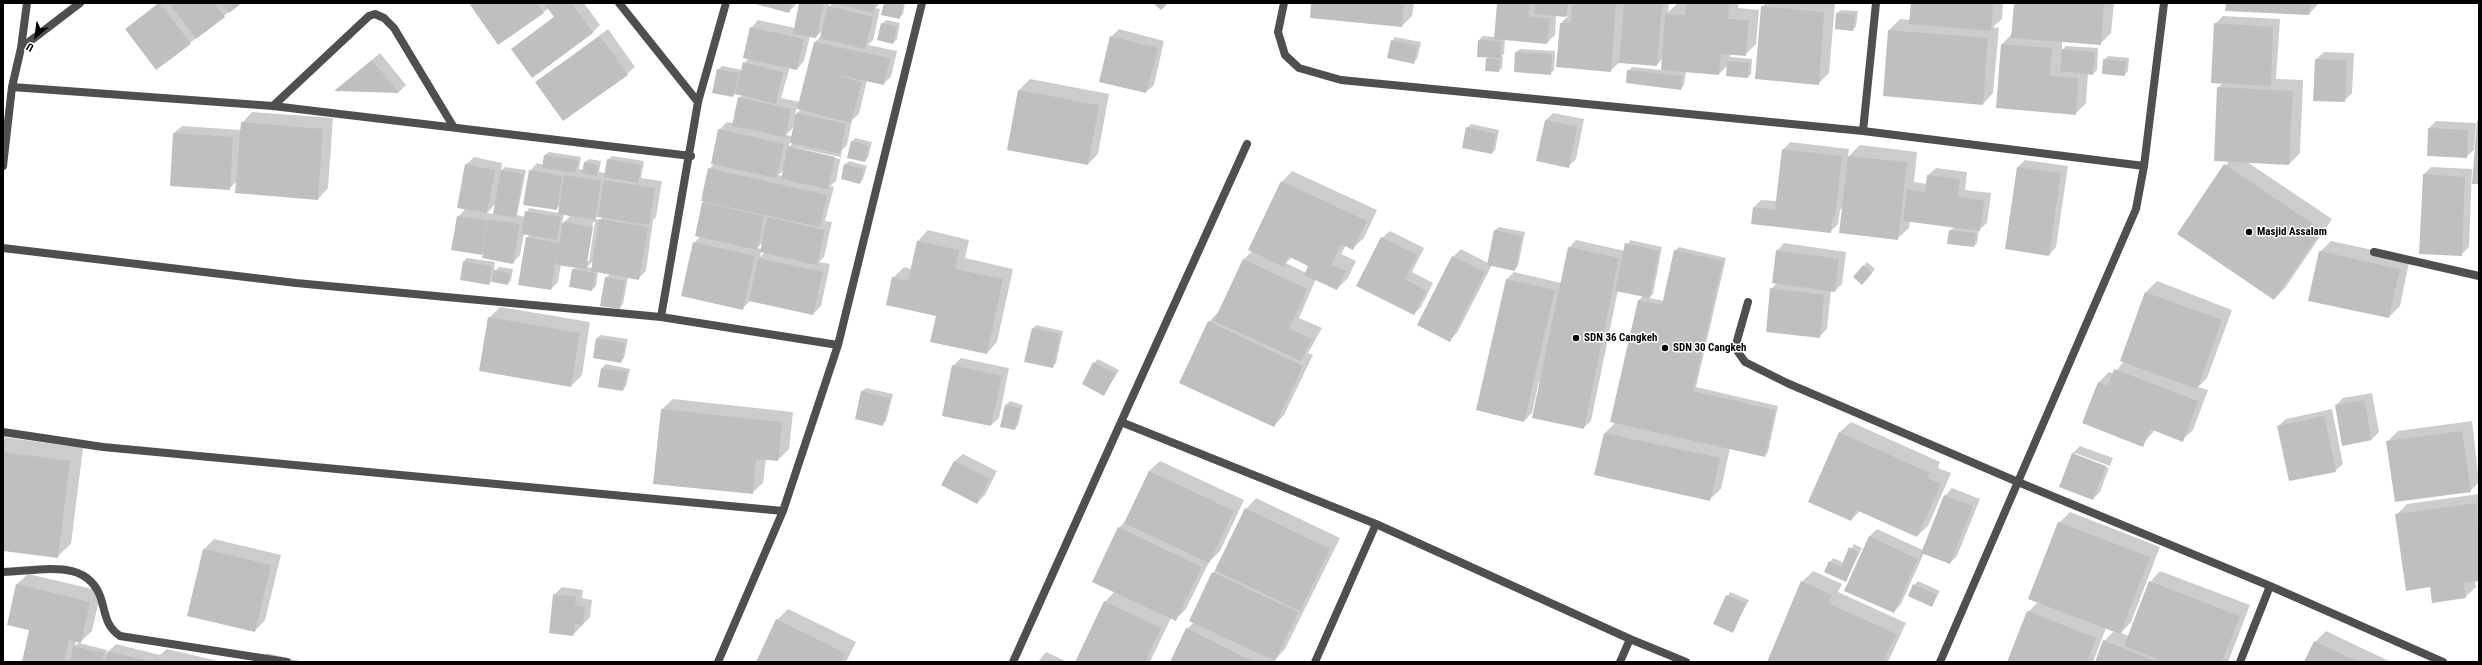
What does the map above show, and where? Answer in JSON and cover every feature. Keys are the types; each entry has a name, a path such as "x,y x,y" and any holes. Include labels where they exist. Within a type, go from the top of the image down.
{"street":[{"path":"3,166 12,87 21,48 27,3"},
{"path":"21,48 80,3"},
{"path":"619,3 698,102"},
{"path":"661,317 691,156 698,102 726,3"},
{"path":"718,662 783,511 838,345 922,3"},
{"path":"1284,3 1278,32 1285,55 1299,68 1341,80 1862,131 2144,166"},
{"path":"1862,131 1876,3"},
{"path":"1940,662 2136,209 2144,166 2164,3"},
{"path":"273,106 370,16 376,14 384,18 394,28 453,126"},
{"path":"12,87 273,106 453,126 691,156"},
{"path":"1013,662 1247,144"},
{"path":"3,248 296,283 661,317 838,345"},
{"path":"2374,252 2479,276"},
{"path":"1748,302 1736,344 1738,352 1745,362 1787,383 2018,482 2270,586 2443,662"},
{"path":"1121,422 1376,524 1686,662"},
{"path":"3,432 103,447 783,511"},
{"path":"1315,662 1376,524"},
{"path":"3,572 67,570 81,572 98,588 110,629 120,636 288,662"},
{"path":"2240,662 2270,586"},
{"path":"1620,662 1630,638"}],"building":[{"path":"160,3 191,44 156,70 125,29"},
{"path":"169,3 214,3 225,17 196,39"},
{"path":"222,3 242,3 229,13"},
{"path":"469,3 537,3 544,13 498,45"},
{"path":"544,3 572,3 593,33 532,78 511,49 554,17"},
{"path":"752,3 792,3 789,13"},
{"path":"799,3 824,3 816,38 793,34"},
{"path":"834,3 875,3 873,13"},
{"path":"884,3 903,4 900,19 881,15"},
{"path":"1153,3 1168,3 1161,10"},
{"path":"1311,3 1404,3 1402,27 1310,18"},
{"path":"1497,3 1530,3 1529,17 1550,18 1547,44 1494,39"},
{"path":"1535,3 1568,3 1566,17 1534,14"},
{"path":"1572,3 1616,3 1611,72 1556,67 1560,23 1571,23"},
{"path":"1624,3 1662,3 1657,66 1619,63"},
{"path":"1686,3 1729,4 1728,19 1749,20 1746,56 1721,54 1719,75 1661,70 1665,14 1685,15"},
{"path":"1911,3 1993,3 1991,31 1909,24"},
{"path":"2014,3 2104,3 2101,45 2011,38"},
{"path":"2226,3 2310,3 2309,15 2225,11"},
{"path":"828,6 873,17 865,49 820,38"},
{"path":"1761,6 1824,12 1819,85 1755,79"},
{"path":"1836,13 1855,14 1853,31 1835,29"},
{"path":"881,23 897,27 893,44 877,40"},
{"path":"2214,23 2273,27 2271,86 2211,83"},
{"path":"750,27 804,39 797,70 743,58"},
{"path":"1888,30 1988,38 1983,105 1883,96"},
{"path":"600,36 628,75 563,121 535,82"},
{"path":"1110,36 1158,48 1146,93 1099,82"},
{"path":"1391,40 1417,46 1414,64 1387,58"},
{"path":"1478,40 1501,41 1501,58 1477,57"},
{"path":"814,42 890,58 884,85 824,72 862,82 851,123 797,109"},
{"path":"2001,44 2052,48 2050,76 2078,78 2076,115 1996,108"},
{"path":"2062,49 2095,52 2093,75 2060,71"},
{"path":"1515,52 1552,54 1551,75 1514,72"},
{"path":"1486,58 1500,60 1499,72 1485,71"},
{"path":"2103,59 2126,61 2125,76 2102,74"},
{"path":"2315,59 2347,60 2345,102 2313,101"},
{"path":"372,60 399,93 334,91"},
{"path":"1727,61 1749,63 1748,78 1726,76"},
{"path":"743,62 783,72 776,104 735,94"},
{"path":"717,69 739,73 733,97 712,93"},
{"path":"1627,70 1682,76 1681,90 1626,83"},
{"path":"2217,87 2293,91 2289,165 2214,161"},
{"path":"1018,90 1099,105 1088,165 1007,150"},
{"path":"738,97 791,109 785,137 732,126"},
{"path":"796,113 846,124 840,154 790,143"},
{"path":"1545,120 1577,126 1569,168 1536,161"},
{"path":"2477,121 2479,121 2479,184 2472,184"},
{"path":"241,122 323,129 318,200 235,193"},
{"path":"1466,127 1496,134 1492,154 1462,148"},
{"path":"2428,128 2468,130 2467,158 2427,156"},
{"path":"718,129 784,144 776,178 711,164"},
{"path":"173,133 233,137 230,190 170,186"},
{"path":"851,141 869,146 865,162 847,158"},
{"path":"788,146 835,157 828,189 781,179"},
{"path":"1782,149 1842,156 1835,216 1833,216 1831,233 1751,224 1753,207 1786,211 1775,209"},
{"path":"544,155 578,160 576,173 542,168"},
{"path":"1848,156 1907,162 1898,240 1839,233"},
{"path":"607,159 641,165 638,183 604,177"},
{"path":"584,162 598,165 597,176 582,173"},
{"path":"465,164 495,170 487,213 457,208"},
{"path":"844,164 864,169 860,184 841,179"},
{"name":"Masjid Assalam","path":"2224,164 2322,230 2274,300 2177,234"},
{"path":"2017,167 2061,173 2049,256 2005,249"},
{"path":"708,168 827,195 820,227 701,201"},
{"path":"501,170 523,174 516,218 493,214"},
{"path":"529,170 562,176 557,210 523,205"},
{"path":"2423,174 2465,177 2462,256 2419,254"},
{"path":"564,175 601,181 595,220 558,214"},
{"path":"1927,175 1960,179 1958,197 1984,200 1980,231 1903,221 1907,189 1925,192"},
{"path":"604,180 655,188 649,225 598,217"},
{"path":"1281,181 1367,221 1353,250 1341,244 1331,265 1346,271 1337,290 1304,275 1308,266 1288,256 1284,267 1248,250"},
{"path":"702,202 764,216 757,250 695,236"},
{"path":"525,211 561,217 557,240 521,234"},
{"path":"457,216 487,221 482,255 451,250"},
{"path":"767,217 825,230 817,265 760,252"},
{"path":"488,219 520,224 513,264 482,258"},
{"path":"599,219 648,227 639,280 591,271"},
{"path":"563,222 593,227 586,269 556,265 558,248 551,290 518,285 526,237 559,243"},
{"path":"1494,230 1522,236 1515,271 1487,265"},
{"path":"1949,230 1976,233 1974,247 1947,244"},
{"path":"1381,237 1417,255 1405,279 1426,291 1414,315 1356,286"},
{"path":"917,241 959,250 955,269 1003,279 987,354 930,342 936,316 886,305 892,277 908,281"},
{"path":"693,242 755,256 743,310 681,296"},
{"path":"1625,243 1659,251 1650,298 1615,291"},
{"name":"SDN 36 Cangkeh","path":"1568,247 1619,258 1584,429 1532,418"},
{"name":"SDN 30 Cangkeh","path":"1674,250 1723,261 1693,391 1775,410 1765,457 1610,422 1638,300 1662,305"},
{"path":"1776,250 1839,259 1835,292 1772,283"},
{"path":"2319,251 2400,269 2389,318 2308,301"},
{"path":"1452,256 1485,272 1450,342 1417,325"},
{"path":"758,258 823,272 813,315 749,301"},
{"path":"1243,259 1307,289 1289,329 1312,339 1301,361 1214,321"},
{"path":"463,261 492,266 489,285 460,280"},
{"path":"1863,265 1872,273 1862,285 1853,277"},
{"path":"572,269 596,273 592,291 569,287"},
{"path":"494,270 510,273 508,285 492,282"},
{"path":"605,277 625,281 620,309 600,306"},
{"path":"1506,279 1555,290 1524,422 1476,410"},
{"path":"1770,288 1824,295 1820,338 1766,332"},
{"path":"2145,292 2222,320 2197,389 2120,361"},
{"path":"488,317 580,333 571,387 479,371"},
{"path":"1208,321 1303,366 1274,427 1179,383"},
{"path":"1032,328 1060,334 1053,368 1024,362"},
{"path":"596,338 625,343 621,363 593,358"},
{"path":"1093,362 1116,374 1104,396 1082,384"},
{"path":"952,365 1002,376 991,426 942,416"},
{"path":"601,368 627,372 623,391 598,387"},
{"path":"2114,369 2198,401 2183,442 2150,429 2143,447 2082,423 2098,382 2108,386"},
{"path":"861,391 890,398 883,426 855,419"},
{"path":"2364,400 2372,440 2342,446 2335,405"},
{"path":"1005,405 1020,408 1015,430 1000,427"},
{"path":"661,409 782,422 778,461 756,459 753,494 653,484"},
{"path":"2324,416 2336,472 2289,481 2277,426"},
{"path":"2462,431 2471,492 2395,502 2386,441"},
{"path":"1839,432 1930,473 1927,478 1941,484 1917,537 1856,510 1851,521 1808,502"},
{"path":"1604,433 1720,458 1710,501 1594,475"},
{"path":"3,452 70,461 58,558 3,551"},
{"path":"2072,453 2106,466 2093,500 2059,487"},
{"path":"954,461 990,479 977,504 941,485"},
{"path":"1149,471 1234,511 1209,563 1124,523"},
{"path":"1944,495 1973,506 1950,564 1921,553"},
{"path":"2477,503 2479,581 2463,583 2466,598 2432,603 2430,587 2406,591 2395,514"},
{"path":"1245,508 1330,549 1300,611 1215,570"},
{"path":"2058,522 2150,557 2120,634 2028,599"},
{"path":"1118,527 1202,567 1176,621 1092,582"},
{"path":"1869,536 1918,559 1894,613 1844,591"},
{"path":"1849,547 1859,552 1846,582 1824,572 1829,561 1841,567"},
{"path":"203,549 271,565 255,632 187,616"},
{"path":"1212,572 1298,612 1275,661 1189,621"},
{"path":"1801,581 1832,595 1828,603 1896,634 1883,662 1767,662"},
{"path":"2149,581 2240,616 2222,662 2165,662 2124,646"},
{"path":"16,584 90,602 81,643 69,640 64,662 22,662 29,630 7,625"},
{"path":"1913,584 1937,595 1932,607 1908,596"},
{"path":"553,594 576,597 575,605 585,607 583,625 575,624 573,636 549,633"},
{"path":"1726,595 1746,603 1733,633 1713,624"},
{"path":"1104,601 1161,628 1145,662 1075,662"},
{"path":"2027,611 2096,638 2087,662 2007,662"},
{"path":"776,619 845,653 841,662 756,662"},
{"path":"1186,628 1254,662 1170,662"},
{"path":"2103,640 2158,662 2095,662"},
{"path":"2314,641 2358,662 2304,662"},
{"path":"73,646 104,653 102,662 70,662"},
{"path":"108,651 149,661 149,662 105,662"},
{"path":"155,659 164,661 164,662 154,662"}],"place":[{"name":"Masjid Assalam","path":"2249,232"},
{"name":"SDN 36 Cangkeh","path":"1576,338"},
{"name":"SDN 30 Cangkeh","path":"1665,348"}]}
